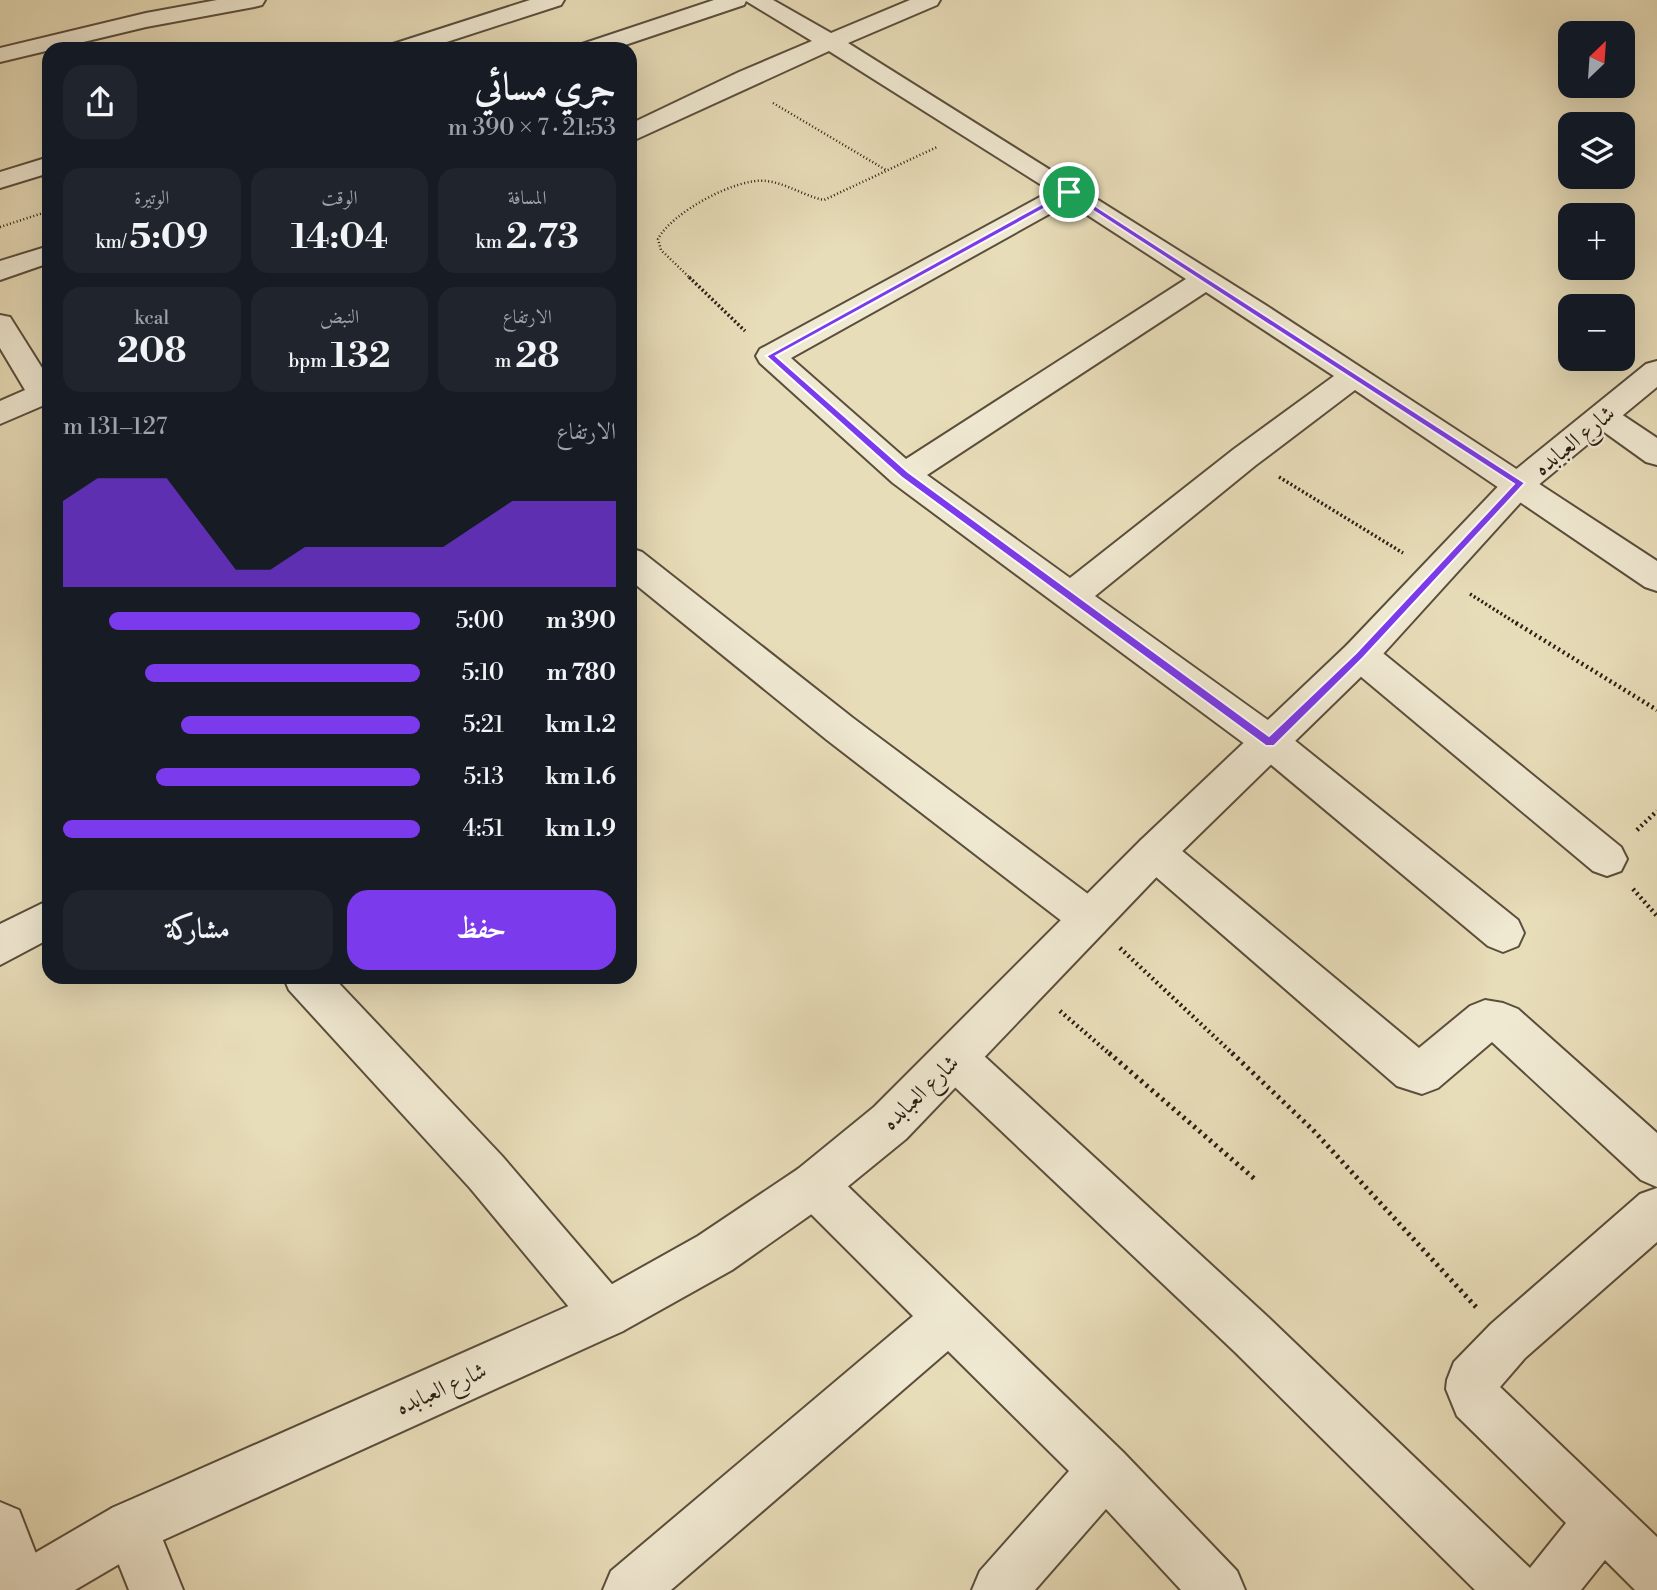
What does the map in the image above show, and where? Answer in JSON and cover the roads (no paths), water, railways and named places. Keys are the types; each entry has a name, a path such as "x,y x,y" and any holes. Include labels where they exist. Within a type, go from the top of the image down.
{"street":[{"path":"54,42 146,20 254,0"},
{"path":"423,42 553,0"},
{"path":"611,42 736,0"},
{"path":"757,0 830,41 1206,279 1520,483 1657,578"},
{"path":"637,131 748,77 929,0"},
{"path":"0,55 42,45"},
{"path":"0,180 42,167"},
{"path":"1069,192 771,356 904,475 1270,742 1503,933"},
{"path":"0,271 42,256"},
{"path":"904,475 1206,279"},
{"path":"0,324 42,387"},
{"name":"شارع العبابده","path":"23,1590 131,1527 606,1314 715,1253 814,1185 890,1123 1155,852 1360,656 1520,483 1657,371"},
{"path":"1070,597 1245,457 1354,376"},
{"path":"0,413 42,395"},
{"path":"1604,417 1657,454"},
{"path":"637,570 1090,919"},
{"path":"1360,656 1607,859"},
{"path":"1155,852 1413,1071 1422,1073 1485,1020 1503,1023 1657,1164"},
{"path":"0,946 42,922"},
{"path":"311,984 486,1172 606,1314"},
{"path":"955,1058 1252,1335 1514,1590"},
{"path":"814,1185 1105,1470 1218,1590"},
{"path":"1651,1229 1507,1341 1472,1380 1471,1389 1475,1398 1657,1574"},
{"path":"630,1590 949,1318"},
{"path":"999,1590 1105,1470"},
{"path":"1547,1590 1602,1521"},
{"path":"131,1527 156,1590"},
{"path":"0,1529 23,1590"}]}
